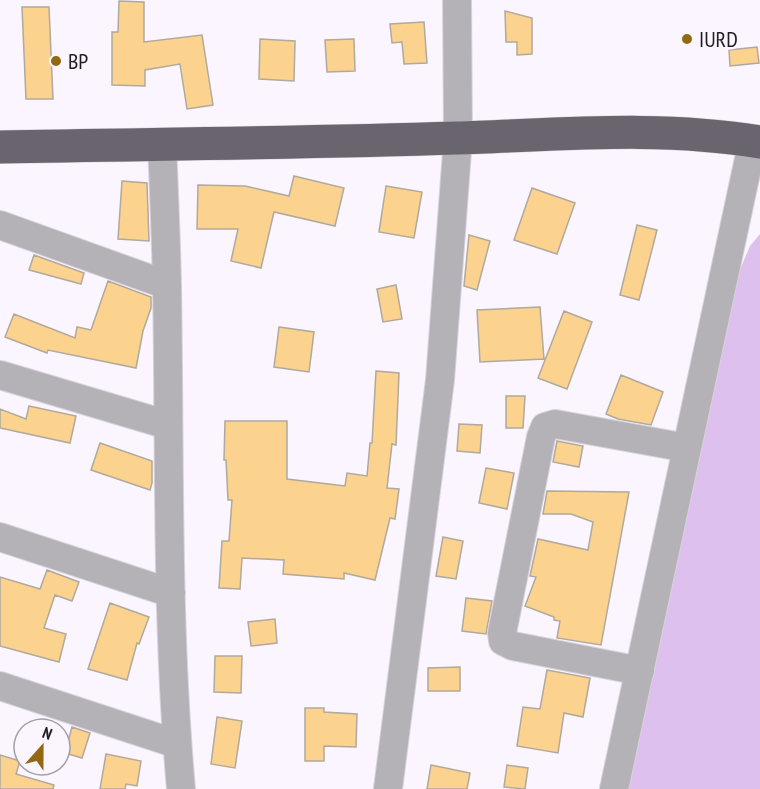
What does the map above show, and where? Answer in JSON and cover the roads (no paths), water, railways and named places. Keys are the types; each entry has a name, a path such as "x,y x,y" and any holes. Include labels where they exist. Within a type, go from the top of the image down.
{"highway":[{"path":"0,147 458,138 599,131 690,133 757,141"}],"street":[{"path":"388,789 440,380 458,138 457,0"},
{"path":"614,789 687,448 757,141"},
{"path":"162,144 167,285 171,592 181,789"},
{"path":"0,225 167,285"},
{"path":"0,375 168,425"},
{"path":"640,671 513,646 503,641 502,633 541,437 545,427 555,424 687,448"},
{"path":"0,537 171,592"},
{"path":"0,686 177,744"}],"place":[{"name":"IURD","path":"687,39"},
{"name":"BP","path":"56,61"}]}
